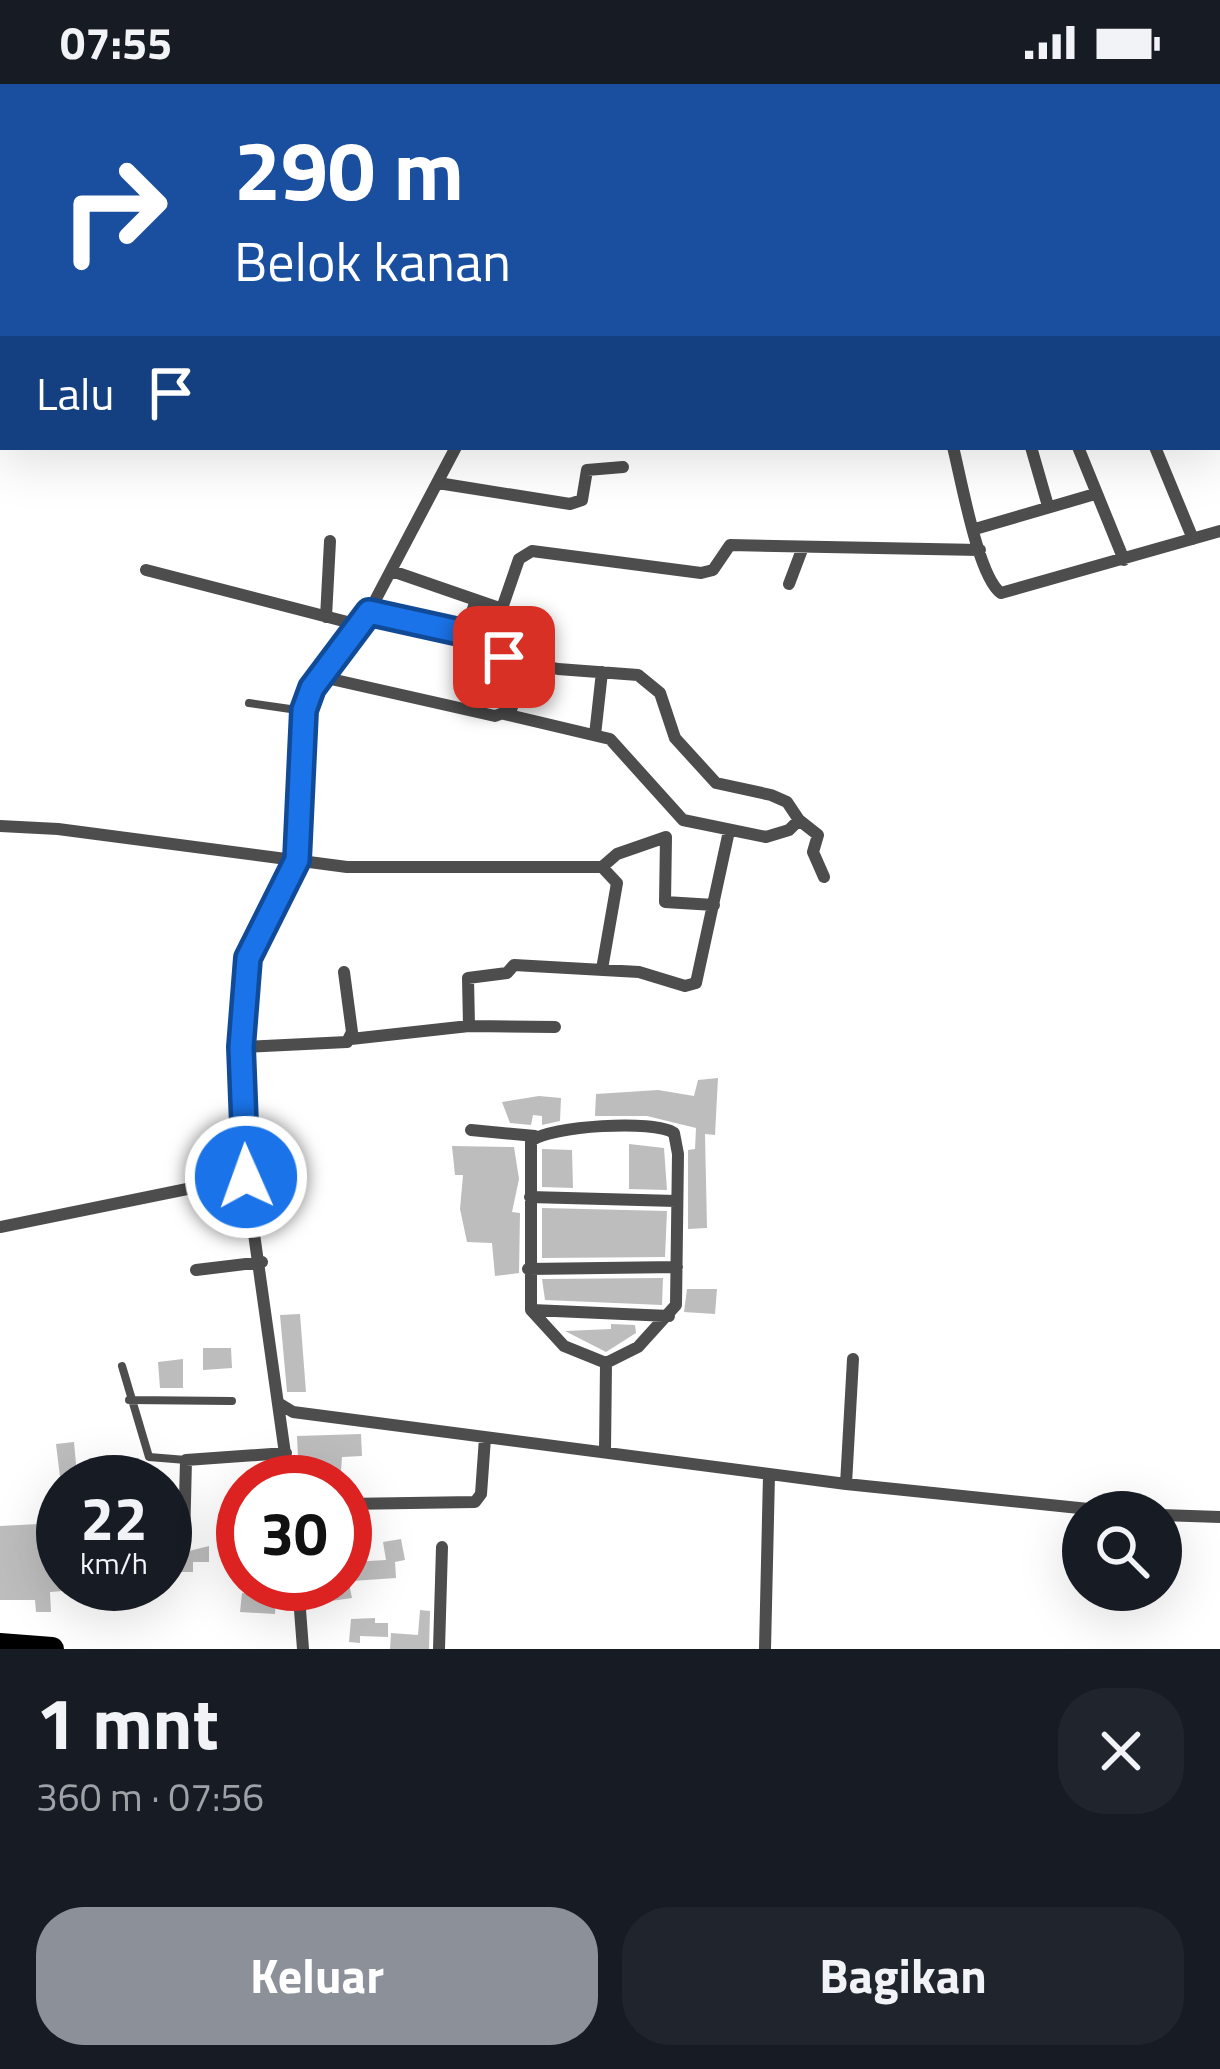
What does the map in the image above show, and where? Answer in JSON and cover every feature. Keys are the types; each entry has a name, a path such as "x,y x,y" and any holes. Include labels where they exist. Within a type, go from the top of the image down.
{"highway":[{"path":"0,1645 52,1649"}],"street":[{"path":"192,1460 286,1453 262,1262 246,1177 241,1047 248,958 297,860 304,710 369,612 454,450"},
{"path":"954,450 993,588 1007,594 1220,531"},
{"path":"1031,450 1048,506"},
{"path":"1079,450 1124,560"},
{"path":"1156,450 1193,539"},
{"path":"438,483 570,504 582,500 587,470 623,467"},
{"path":"975,529 1095,494"},
{"path":"326,617 330,541"},
{"path":"489,646 519,559 532,550 701,573 712,570 730,545 980,550"},
{"path":"789,584 803,547"},
{"path":"146,570 359,625"},
{"path":"392,572 502,609"},
{"path":"464,633 476,600"},
{"path":"369,612 464,633 504,657 602,672 626,671 651,683 665,702 675,738 716,783 787,802 818,835 813,852 824,877"},
{"path":"504,657 517,686 511,710 504,715"},
{"path":"595,735 593,717 602,672"},
{"path":"322,677 595,735 616,745 682,820 776,837 800,820"},
{"path":"0,826 58,829 347,868 602,867 634,846 666,837 665,902 714,905"},
{"path":"469,1026 466,980 506,973 521,964 639,972 690,986 699,976 729,831"},
{"path":"602,867 617,884 602,969"},
{"path":"344,972 351,1039"},
{"path":"241,1047 328,1046 351,1039 469,1026 555,1027"},
{"path":"471,1130 535,1136 666,1127 674,1133 678,1154 676,1305 638,1347 606,1363 565,1346 531,1310 529,1155 535,1136"},
{"path":"0,1227 246,1177"},
{"path":"530,1197 676,1201"},
{"path":"196,1270 262,1262"},
{"path":"528,1269 677,1267"},
{"path":"531,1310 669,1316"},
{"path":"846,1484 853,1359"},
{"path":"605,1450 606,1363"},
{"path":"280,1404 293,1412 485,1438 1062,1506"},
{"path":"372,1504 475,1502 482,1494 485,1438"},
{"path":"765,1649 769,1475"},
{"path":"1182,1515 1220,1517"},
{"path":"439,1649 442,1547"},
{"path":"300,1611 303,1649"}],"lane":[{"path":"249,703 304,710"},
{"path":"122,1366 148,1455"},
{"path":"129,1400 232,1401"}],"building":[{"path":"718,1078 715,1135 705,1134 707,1228 688,1229 688,1150 695,1149 696,1128 647,1116 595,1116 596,1094 658,1090 694,1096 698,1080"},
{"path":"561,1098 560,1121 542,1125 542,1116 533,1115 531,1125 510,1123 502,1102"},
{"path":"629,1144 664,1148 667,1190 629,1189"},
{"path":"452,1146 514,1147 519,1179 512,1212 520,1213 519,1273 495,1276 492,1243 467,1242 460,1209 463,1175 455,1175"},
{"path":"542,1149 572,1150 573,1188 542,1187"},
{"path":"542,1208 667,1211 665,1257 542,1258"},
{"path":"663,1278 662,1305 545,1300 542,1279"},
{"path":"687,1289 717,1289 715,1314 684,1312"},
{"path":"300,1314 306,1392 287,1392 280,1315"},
{"path":"611,1324 635,1325 636,1333 606,1352 565,1331 611,1329"},
{"path":"203,1348 231,1348 232,1368 203,1370"},
{"path":"183,1359 183,1388 160,1388 158,1362"},
{"path":"361,1434 362,1455 298,1455 297,1436"},
{"path":"74,1442 75,1455 57,1455 56,1444"},
{"path":"36,1524 36,1611 51,1612 36,1612 35,1600 0,1600 0,1526"},
{"path":"401,1539 405,1560 395,1562 396,1578 372,1580 372,1561 386,1560 383,1542"},
{"path":"209,1546 209,1562 193,1562 193,1572 192,1550"},
{"path":"420,1610 430,1611 429,1649 390,1649 391,1633 418,1635"},
{"path":"375,1618 375,1623 388,1623 388,1637 360,1636 360,1643 349,1642 351,1619"}],"route":[{"path":"246,1177 241,1047 248,958 297,860 304,710 312,688 369,612 464,633 504,657"}]}
